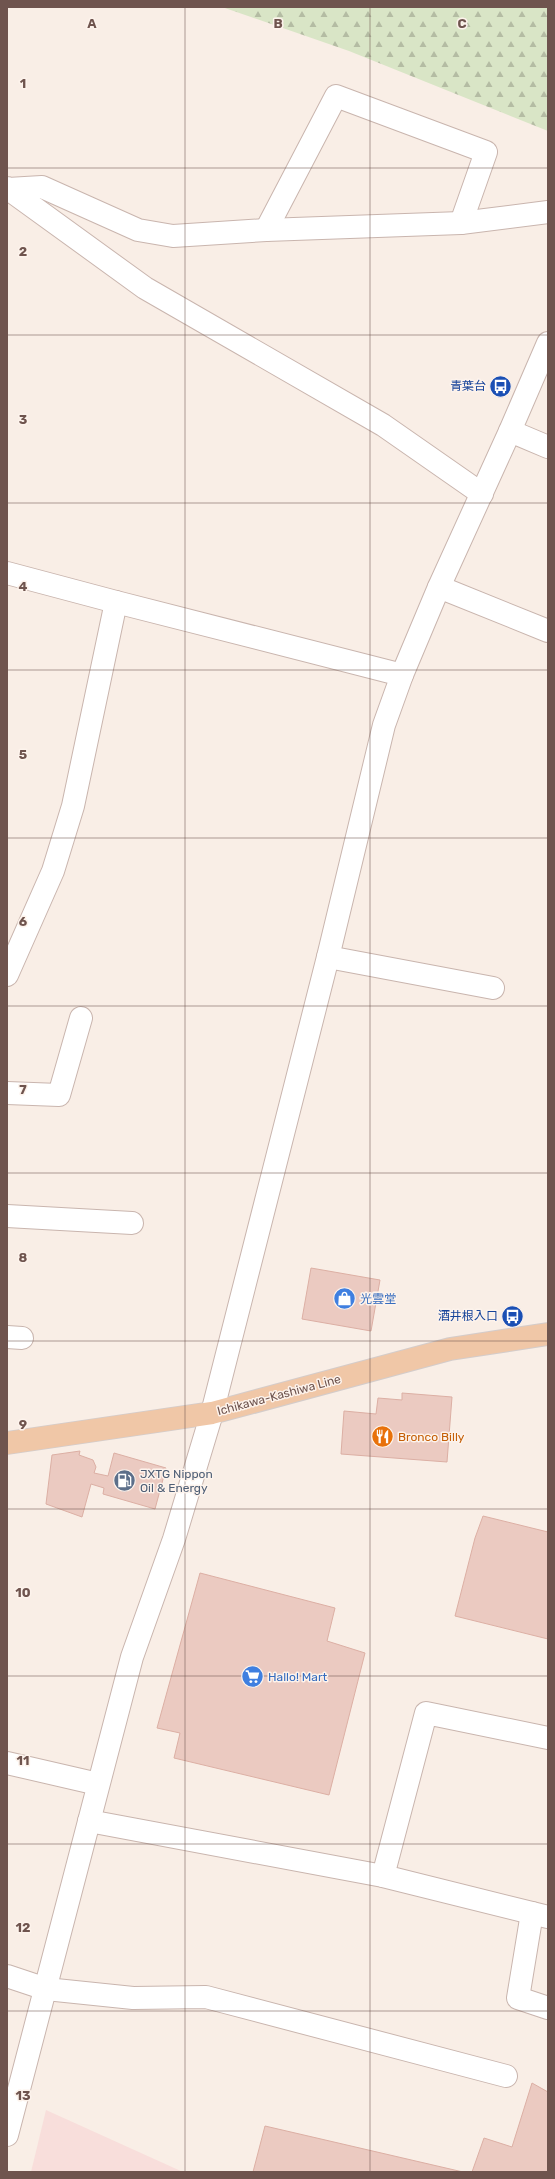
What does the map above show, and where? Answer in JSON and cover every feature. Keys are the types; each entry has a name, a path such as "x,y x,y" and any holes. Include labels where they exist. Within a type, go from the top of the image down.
{"main road":[{"name":"Ichikawa-Kashiwa Line","path":"7,1443 212,1413 450,1349 548,1334"}],"street":[{"path":"266,230 336,96 486,152 460,223"},
{"path":"8,189 42,187 138,230 173,236 266,230 460,223 548,212"},
{"path":"8,189 146,288 383,425 482,494"},
{"path":"7,2135 46,1990 88,1821 132,1658 174,1539 212,1413 328,957 384,725 402,675 439,587 482,494 548,343"},
{"path":"510,431 548,447"},
{"path":"7,573 402,675"},
{"path":"439,587 548,631"},
{"path":"7,975 53,871 73,806 116,602"},
{"path":"328,957 494,988"},
{"path":"7,1093 59,1095 81,1018"},
{"path":"7,1216 132,1223"},
{"path":"383,1876 426,1713 548,1738"},
{"path":"7,1763 98,1784"},
{"path":"88,1821 383,1876 540,1915 518,1998 548,2008"},
{"path":"7,1976 46,1990 133,1998 206,1997 506,2076"}],"shaded area":[{"path":"46,2110 183,2172 31,2172"}],"green space":[{"path":"222,7 548,7 548,131 349,51"}],"building":[{"path":"311,1268 380,1280 371,1331 302,1319"},
{"path":"402,1393 452,1397 447,1462 341,1454 344,1411 376,1414 378,1398 402,1400"},
{"path":"80,1451 79,1455 93,1460 96,1467 94,1473 108,1476 114,1453 166,1468 155,1509 103,1494 104,1488 91,1484 82,1517 46,1504 52,1455"},
{"path":"483,1516 548,1532 548,1639 455,1616 475,1538"},
{"path":"200,1573 335,1608 327,1641 365,1653 329,1795 174,1758 180,1733 157,1728"},
{"path":"532,2083 548,2092 548,2172 472,2172 484,2138 512,2147"},
{"path":"265,2126 463,2172 253,2172"}],"place":[{"name":"青葉台","path":"501,386"},
{"name":"光雲堂","path":"344,1299"},
{"name":"酒井根入口","path":"513,1316"},
{"name":"Bronco Billy","path":"382,1437"},
{"name":"JXTG Nippon Oil & Energy","path":"124,1481"},
{"name":"Hallo! Mart","path":"253,1677"}]}
